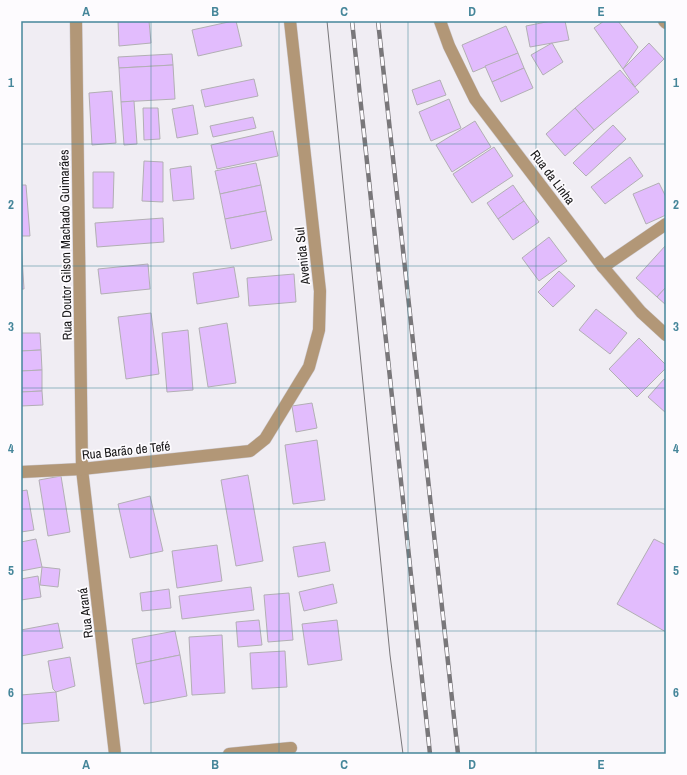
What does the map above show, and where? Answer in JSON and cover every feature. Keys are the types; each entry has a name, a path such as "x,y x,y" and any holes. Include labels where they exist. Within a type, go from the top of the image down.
{"street":[{"name":"Rua Doutor Gilson Machado Guimarães","path":"76,21 82,468"},
{"name":"Avenida Sul","path":"233,453 250,451 265,439 309,367 319,330 320,291 290,21"},
{"name":"Rua da Linha","path":"440,21 449,46 476,99 603,267 641,312 666,335"},
{"path":"603,267 666,224"},
{"name":"Rua Barão de Tefé","path":"21,472 82,468 233,453"},
{"name":"Rua Araná","path":"82,468 115,754"},
{"path":"229,754 292,748"}],"building":[{"path":"118,21 149,21 151,43 119,46"},
{"path":"236,21 242,46 198,56 192,30"},
{"path":"551,21 565,21 569,40 530,47 526,26"},
{"path":"604,21 618,21 638,47 623,69 594,28"},
{"path":"506,26 518,53 473,72 462,45"},
{"path":"552,43 563,62 543,75 531,55"},
{"path":"649,43 664,59 635,87 623,69"},
{"path":"518,53 524,68 492,82 485,66"},
{"path":"172,54 173,65 119,68 118,57"},
{"path":"173,65 175,99 121,102 119,68"},
{"path":"524,68 533,88 501,102 492,82"},
{"path":"620,70 639,92 594,130 575,108"},
{"path":"254,79 258,96 205,107 201,90"},
{"path":"440,80 446,95 417,105 412,90"},
{"path":"112,91 116,143 92,145 89,93"},
{"path":"449,99 461,128 431,141 419,112"},
{"path":"134,101 137,144 124,145 121,102"},
{"path":"193,105 198,134 177,138 172,109"},
{"path":"143,108 158,108 160,139 144,140"},
{"path":"575,108 594,130 565,156 546,134"},
{"path":"253,117 256,128 213,137 210,126"},
{"path":"475,121 491,147 452,172 436,145"},
{"path":"613,125 626,139 586,176 573,163"},
{"path":"273,131 278,156 217,169 211,145"},
{"path":"494,147 513,176 472,203 453,174"},
{"path":"630,157 643,176 605,204 591,187"},
{"path":"144,161 163,162 163,202 142,201"},
{"path":"256,163 261,185 220,194 215,171"},
{"path":"191,166 194,199 173,201 170,169"},
{"path":"93,172 114,172 113,208 93,208"},
{"path":"659,183 666,197 666,215 646,224 633,194"},
{"path":"21,185 26,185 30,236 21,236"},
{"path":"261,185 266,211 225,219 220,194"},
{"path":"513,185 524,201 498,219 487,203"},
{"path":"524,201 539,222 513,240 498,219"},
{"path":"266,211 272,240 231,249 225,219"},
{"path":"163,218 164,242 97,247 95,223"},
{"path":"549,237 567,261 539,281 522,258"},
{"path":"21,241 24,289 21,289"},
{"path":"666,245 666,287 657,297 636,278"},
{"path":"148,264 150,289 101,294 98,269"},
{"path":"234,267 239,297 197,304 193,273"},
{"path":"559,271 575,286 553,307 538,292"},
{"path":"294,274 296,302 249,306 247,278"},
{"path":"666,287 666,305 657,297"},
{"path":"596,309 627,333 610,354 579,330"},
{"path":"151,313 159,374 126,379 118,317"},
{"path":"227,323 236,383 208,387 199,328"},
{"path":"188,330 193,390 167,392 162,333"},
{"path":"21,333 40,333 41,350 21,351"},
{"path":"639,338 666,365 666,368 637,397 609,369"},
{"path":"41,350 42,370 21,371 21,351"},
{"path":"42,370 42,391 21,392 21,371"},
{"path":"664,379 666,380 666,413 648,397"},
{"path":"42,391 43,405 21,406 21,392"},
{"path":"312,403 317,428 296,432 292,406"},
{"path":"317,440 325,500 293,504 285,445"},
{"path":"248,475 263,561 236,566 221,480"},
{"path":"61,476 70,532 48,536 39,480"},
{"path":"27,490 34,530 21,532 21,491"},
{"path":"150,496 163,551 130,558 118,504"},
{"path":"36,539 42,567 21,571 21,542"},
{"path":"654,539 666,545 666,632 617,604"},
{"path":"325,542 330,571 298,577 293,547"},
{"path":"217,545 222,581 177,588 172,551"},
{"path":"42,567 60,569 58,587 40,585"},
{"path":"38,576 41,597 21,600 21,579"},
{"path":"333,584 337,603 304,611 299,592"},
{"path":"251,587 254,610 182,619 179,596"},
{"path":"169,589 171,608 142,611 140,593"},
{"path":"289,593 293,640 268,642 264,595"},
{"path":"259,620 262,645 238,647 236,622"},
{"path":"337,620 342,660 308,665 302,624"},
{"path":"58,623 63,648 21,656 21,630"},
{"path":"175,631 180,655 136,664 132,639"},
{"path":"222,635 225,693 192,695 189,637"},
{"path":"285,651 287,687 252,689 250,653"},
{"path":"180,655 187,696 144,704 136,664"},
{"path":"70,657 75,686 56,692 53,689 48,661"},
{"path":"56,692 59,721 21,724 21,695"}],"tram line":[{"path":"327,21 390,655 403,754"}],"railway":[{"path":"352,21 430,754"},
{"path":"378,21 458,754"}]}
